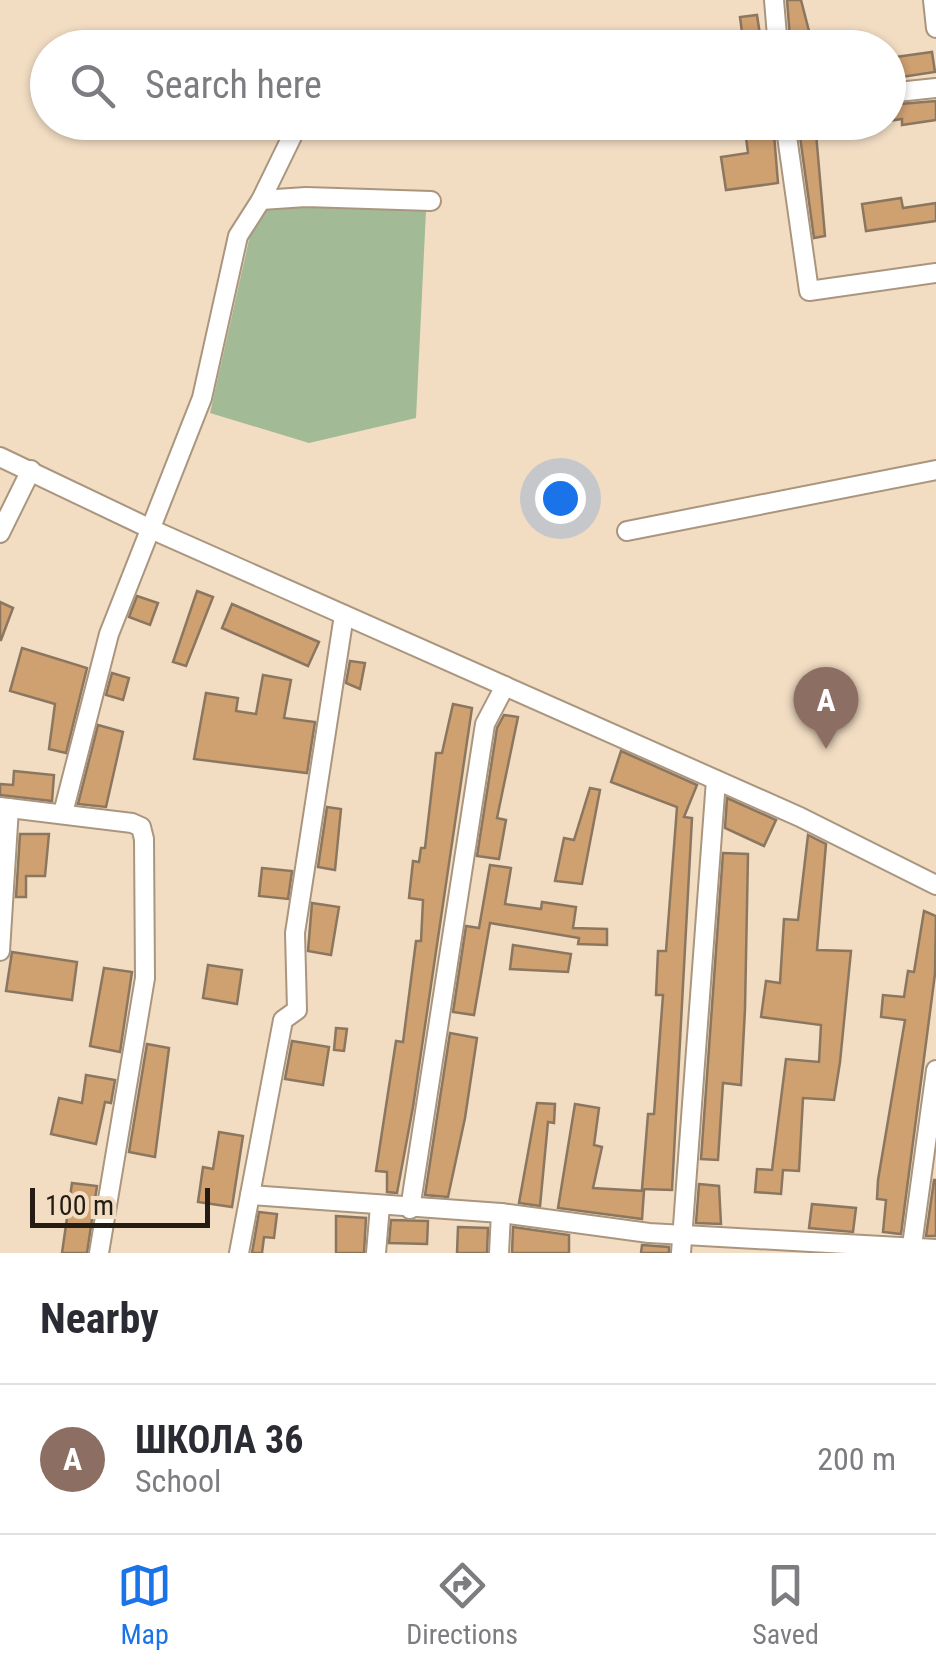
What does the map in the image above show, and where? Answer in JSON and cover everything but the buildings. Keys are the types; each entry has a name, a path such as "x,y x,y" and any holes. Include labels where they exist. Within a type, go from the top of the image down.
{"street":[{"path":"774,0 776,30"},
{"path":"932,0 936,28"},
{"path":"906,92 936,88"},
{"path":"62,813 109,634 202,398 238,236 262,200 290,140"},
{"path":"788,140 809,290 936,273"},
{"path":"262,200 306,196 431,201"},
{"path":"0,457 152,530 716,780 936,885"},
{"path":"0,534 31,470"},
{"path":"627,532 936,470"},
{"path":"239,1253 283,1020 297,1010 295,933 344,615"},
{"path":"410,1208 485,724 504,686"},
{"path":"682,1244 716,780"},
{"path":"0,951 4,807 141,827 145,978 99,1253"},
{"path":"911,1250 936,1070"},
{"path":"250,1195 501,1213 682,1244 936,1248"},
{"path":"376,1253 380,1206"},
{"path":"499,1253 501,1213"}],"green space":[{"path":"269,206 426,211 416,418 309,443 210,413 253,222"}],"place":[{"name":"ШКОЛА 36","path":"826,749"}]}
